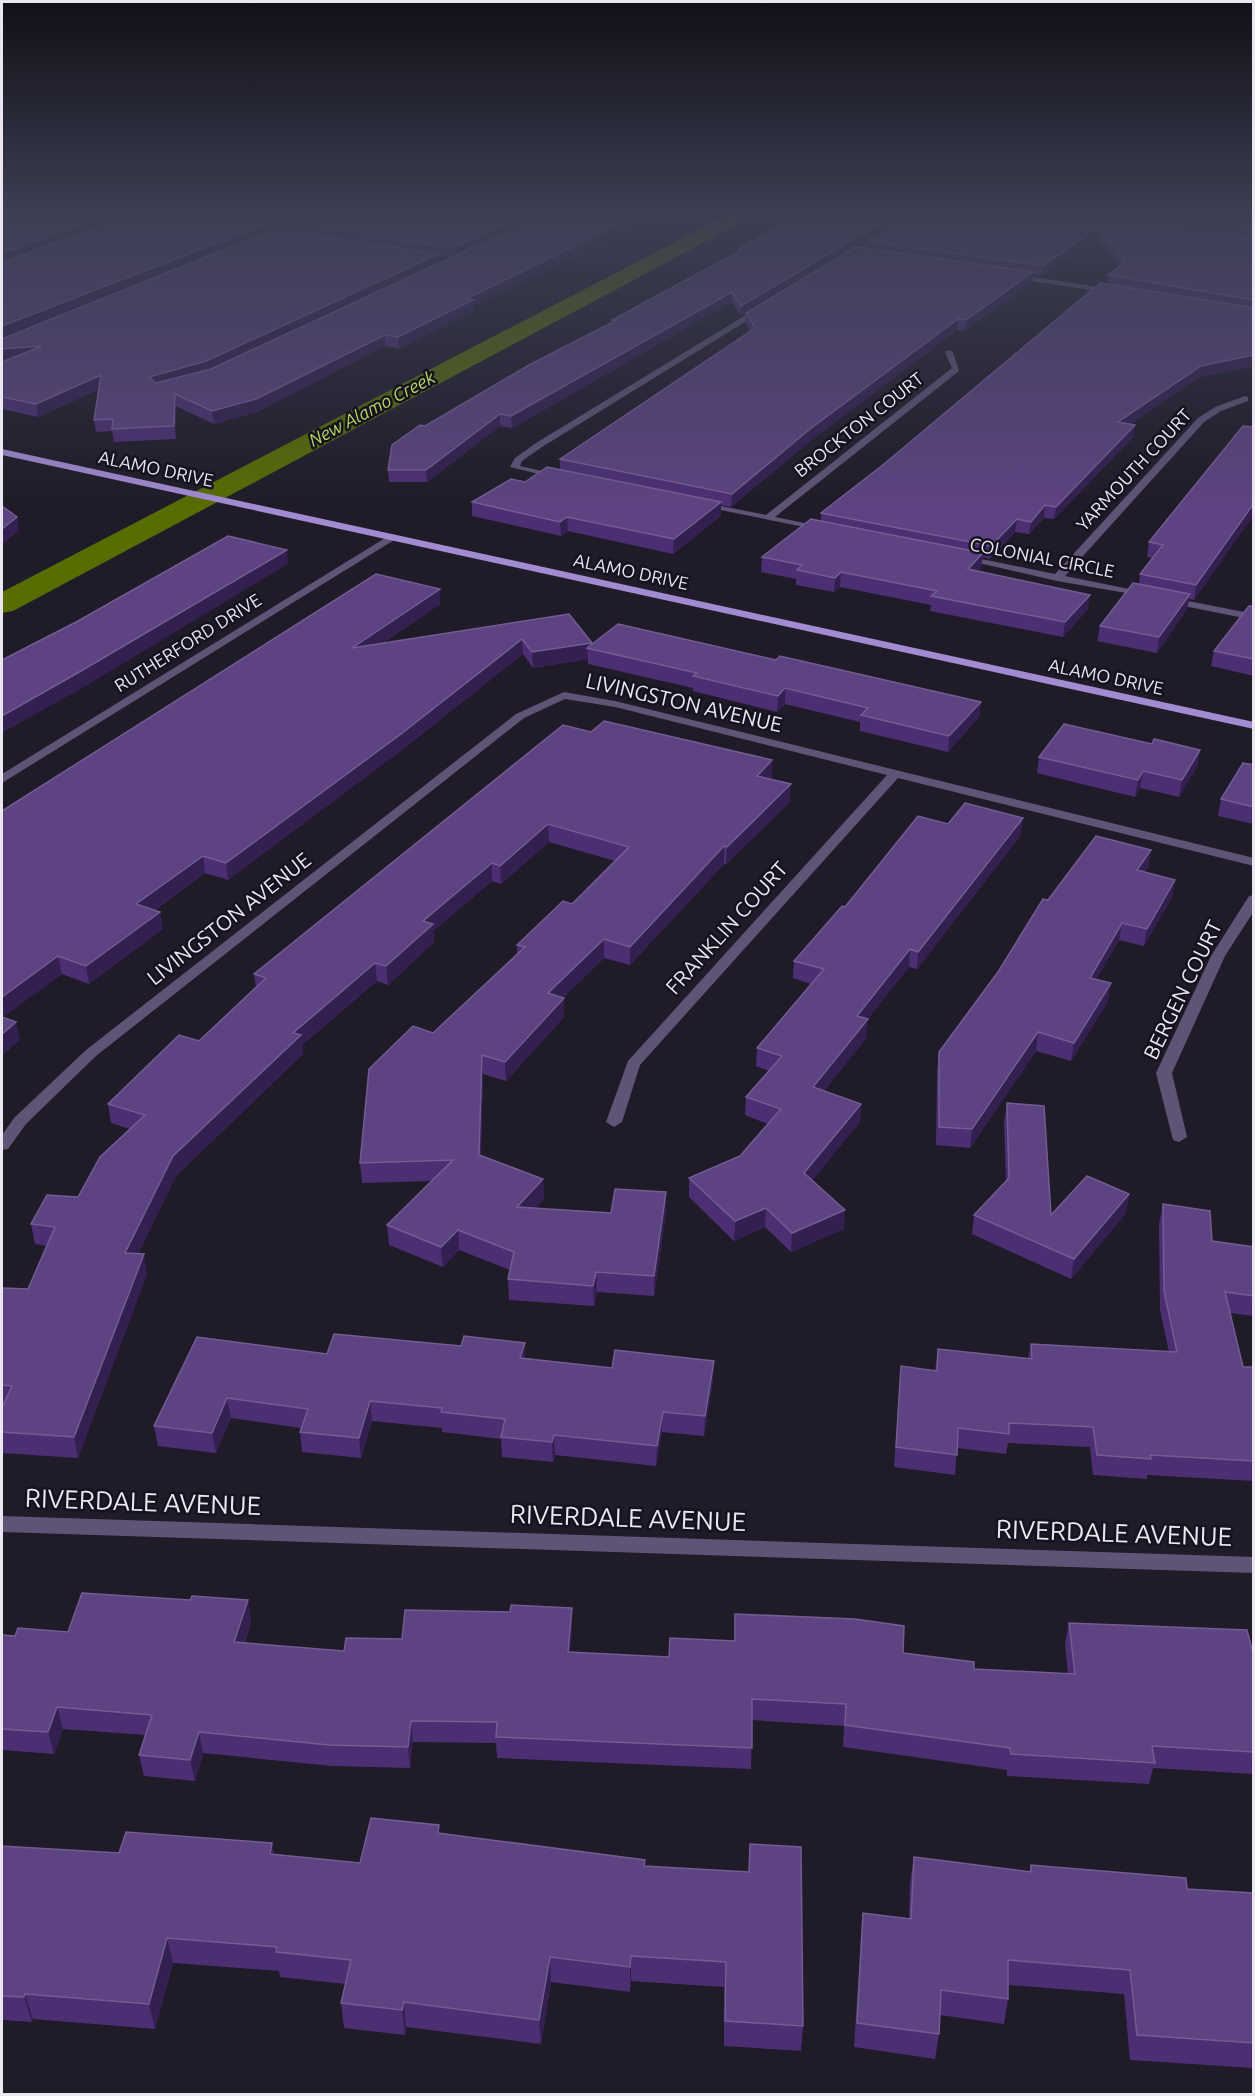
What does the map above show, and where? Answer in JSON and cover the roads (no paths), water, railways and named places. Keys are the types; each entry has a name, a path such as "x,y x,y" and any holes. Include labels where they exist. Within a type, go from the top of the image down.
{"main road":[{"name":"ALAMO DRIVE","path":"2,452 1254,726"}],"street":[{"path":"572,480 515,466 518,460 539,445 758,312"},
{"name":"BROCKTON COURT","path":"768,518 956,369 949,352"},
{"name":"YARMOUTH COURT","path":"1057,578 1201,420 1218,409 1245,399"},
{"path":"687,503 837,532"},
{"name":"RUTHERFORD DRIVE","path":"2,779 394,537"},
{"name":"COLONIAL CIRCLE","path":"953,556 1254,616"},
{"name":"LIVINGSTON AVENUE","path":"2,1145 20,1121 91,1053 520,716 564,695 615,704 1254,862"},
{"name":"FRANKLIN COURT","path":"614,1122 633,1064 894,774"},
{"name":"BERGEN COURT","path":"1179,1137 1164,1073 1218,956 1254,899"},
{"name":"RIVERDALE AVENUE","path":"2,1524 1254,1565"}],"waterway":[{"name":"New Alamo Creek","path":"2,604 557,312"}]}
